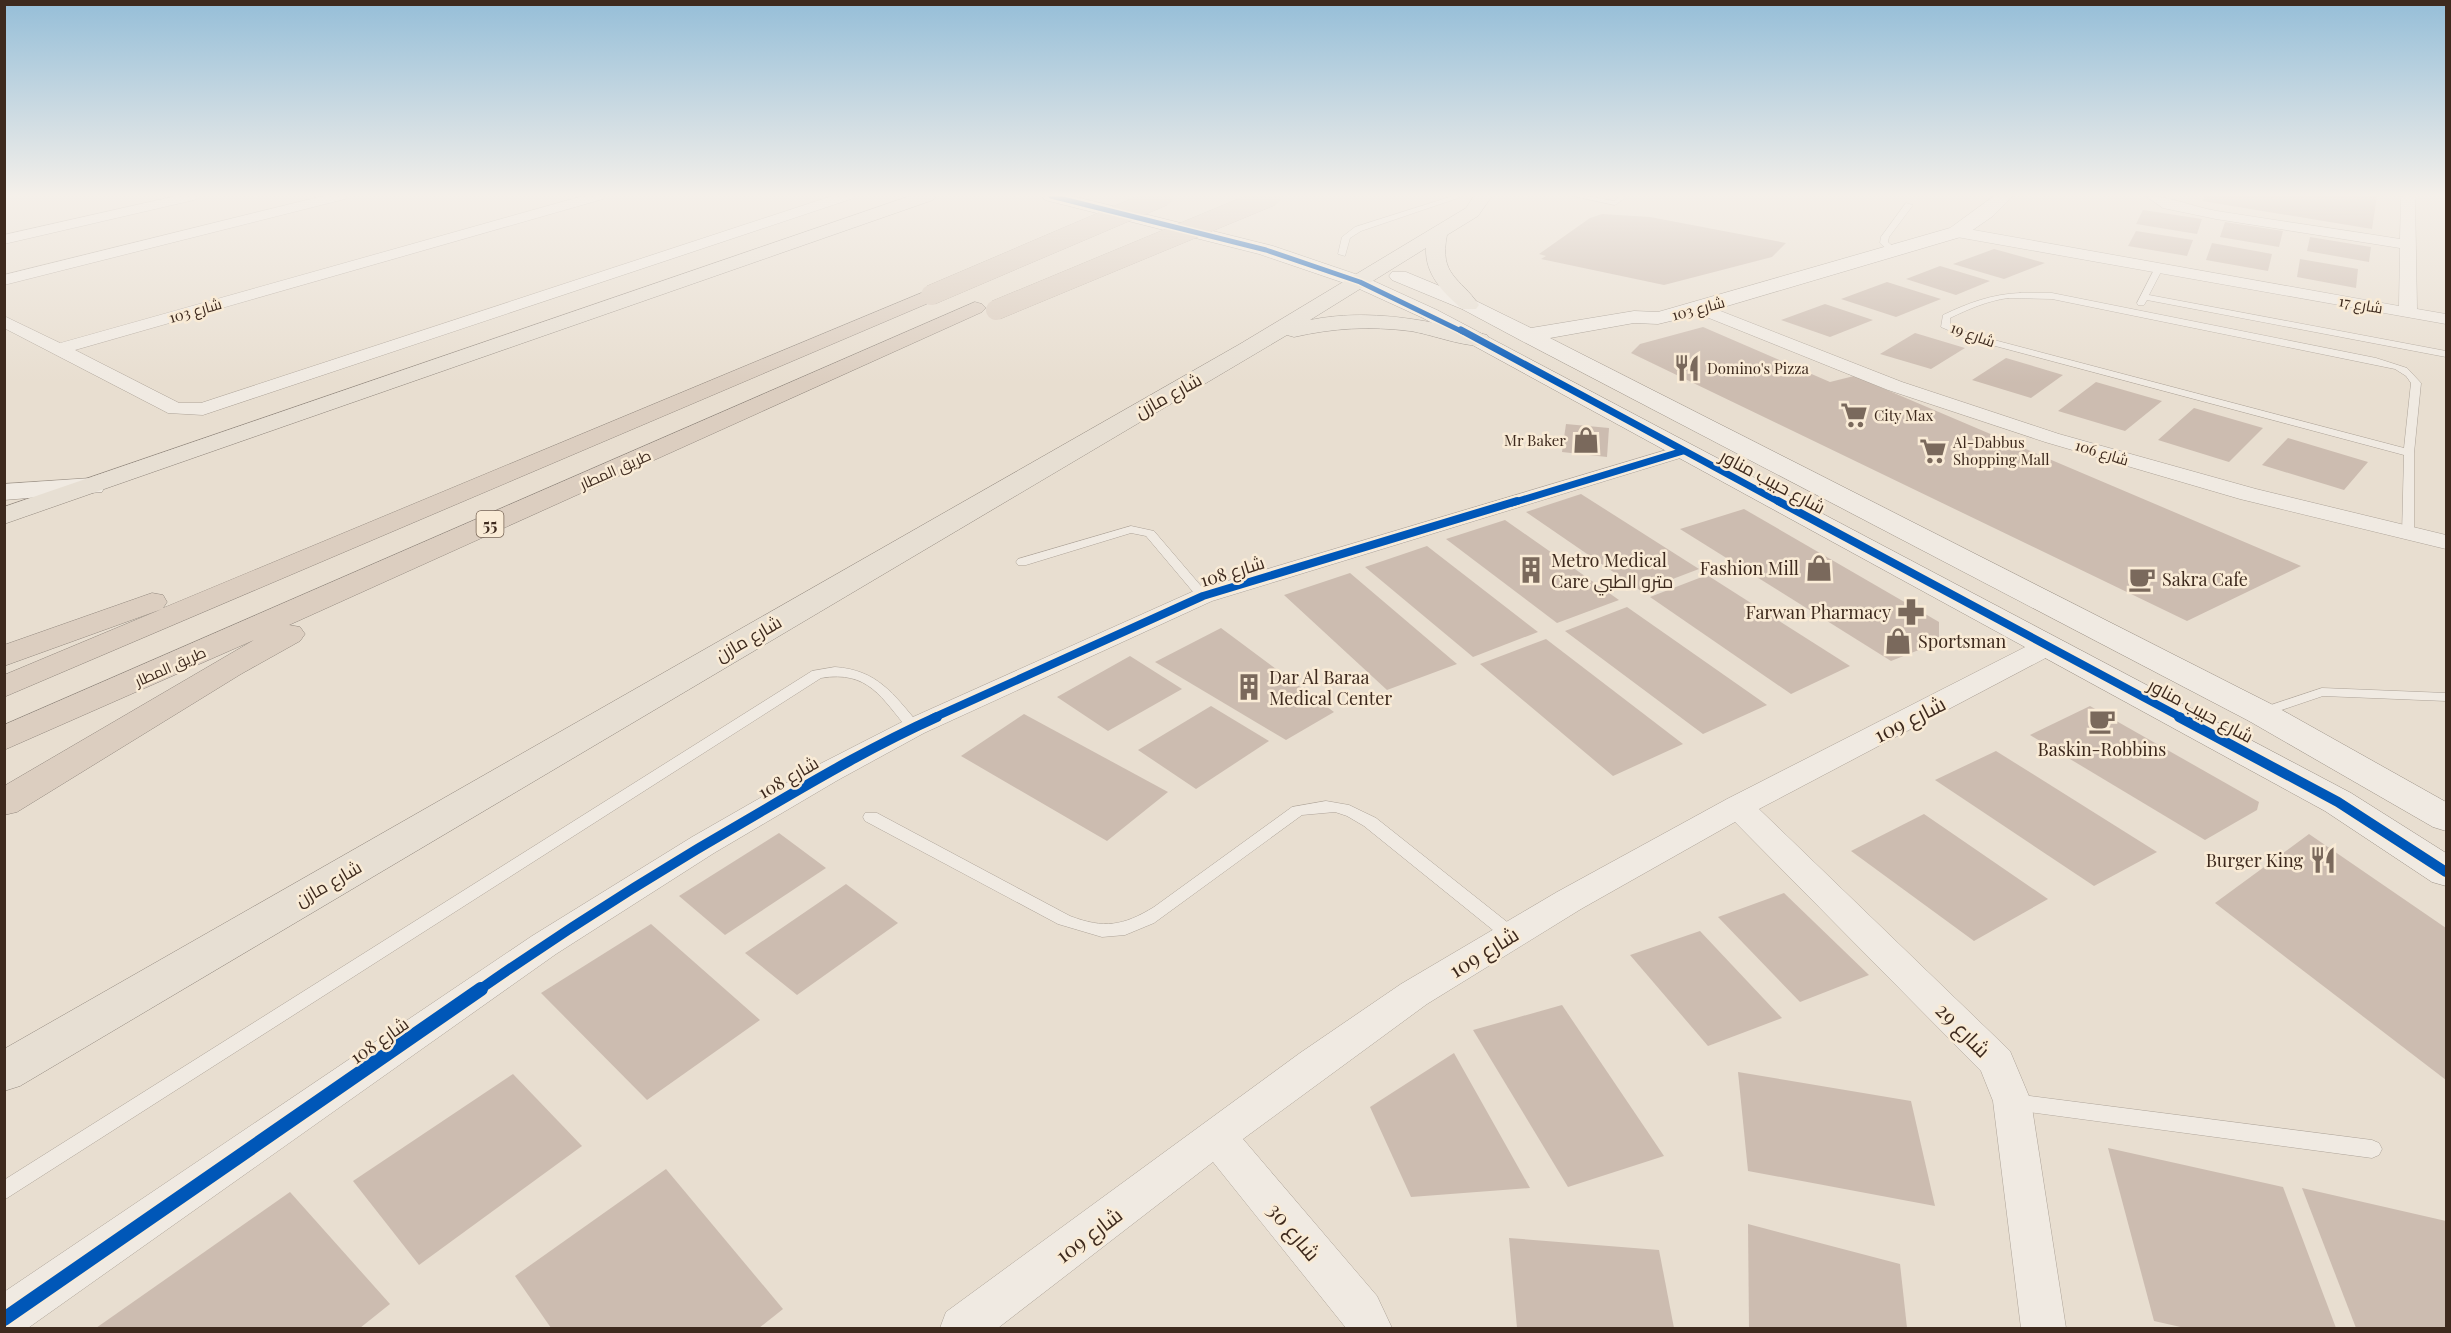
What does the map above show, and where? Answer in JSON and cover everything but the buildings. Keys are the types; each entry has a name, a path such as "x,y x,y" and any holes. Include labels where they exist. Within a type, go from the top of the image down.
{"highway":[{"name":"طريق المطار","path":"4,687 1017,258"},
{"name":"طريق المطار","path":"4,739 928,330 985,309 1092,258"},
{"path":"985,309 1114,258"},
{"path":"4,656 535,464"},
{"path":"4,803 229,667 492,523"}],"main road":[{"path":"4,516 739,258"},
{"name":"شارع مازن","path":"4,1072 1065,453 1248,349 1398,258"},
{"path":"1435,258 1437,267 1448,286 1469,305"},
{"path":"1248,349 1275,335 1311,325 1354,321 1398,322 1441,329 1479,340"}],"street":[{"path":"4,280 91,258"},
{"name":"شارع 103","path":"59,349 379,258"},
{"path":"4,321 175,409 203,409 658,258"},
{"name":"شارع حبيب مناور","path":"1304,258 1371,275 1469,305 1857,507 2261,713 2446,818"},
{"name":"شارع حبيب مناور","path":"1344,258 1430,314 2338,802 2446,872"},
{"name":"شارع 103","path":"1528,335 1634,317 1658,318 1700,308 1869,258"},
{"name":"شارع 17","path":"2104,258 2446,319"},
{"path":"2406,258 2408,313"},
{"name":"شارع 106","path":"1700,308 1922,395 2040,434 2211,484 2446,542"},
{"name":"شارع 103","path":"1564,354 1655,326 1658,318"},
{"name":"شارع 108","path":"4,1319 544,945 703,845 914,727 1203,596 1683,451"},
{"path":"4,492 92,486"},
{"path":"1818,524 1850,522 1858,515 1857,507"},
{"path":"1875,555 1872,545 1882,538 1900,536 1922,540"},
{"name":"شارع 109","path":"962,1329 1309,1066 1410,997 1510,934 1585,889 1738,806 2048,646"},
{"name":"شارع 29","path":"1738,806 1997,1062 2012,1101 2044,1329"},
{"name":"شارع 30","path":"1217,1137 1361,1311 1370,1329"}],"lane":[{"path":"2136,313 2159,268"},
{"name":"شارع 19","path":"2408,534 2409,453 2416,383 2415,378 2401,369 2369,359 2052,296 2007,294 1984,298 1946,317 1945,327 1972,337 2409,453"},
{"path":"2144,297 2446,354"},
{"path":"1022,562 1131,529 1140,529 1150,533 1203,596"},
{"path":"4,1191 816,674 834,670 853,670 869,678 914,727"},
{"path":"2261,713 2322,692 2446,697"},
{"path":"871,817 1064,920 1087,930 1114,931 1139,925 1297,812 1311,807 1344,808 1370,822 1510,934"},
{"path":"2012,1101 2372,1149"}],"cycle path":[{"path":"1290,258 1360,282 1430,314 2338,802 2446,872"},
{"path":"4,1319 544,945 703,845 827,773 914,727 1203,596 1683,451"}],"place":[{"name":"Domino's Pizza","path":"1687,368"},
{"name":"City Max","path":"1854,415"},
{"name":"Mr Baker","path":"1586,440"},
{"name":"Al-Dabbus Shopping Mall","path":"1933,451"},
{"name":"Fashion Mill","path":"1819,568"},
{"name":"Metro Medical Care مترو الطبي","path":"1531,570"},
{"name":"Sakra Cafe","path":"2142,579"},
{"name":"Farwan Pharmacy","path":"1911,612"},
{"name":"Sportsman","path":"1898,641"},
{"name":"Dar Al Baraa Medical Center","path":"1249,687"},
{"name":"Baskin-Robbins","path":"2102,721"},
{"name":"Burger King","path":"2323,860"}]}
